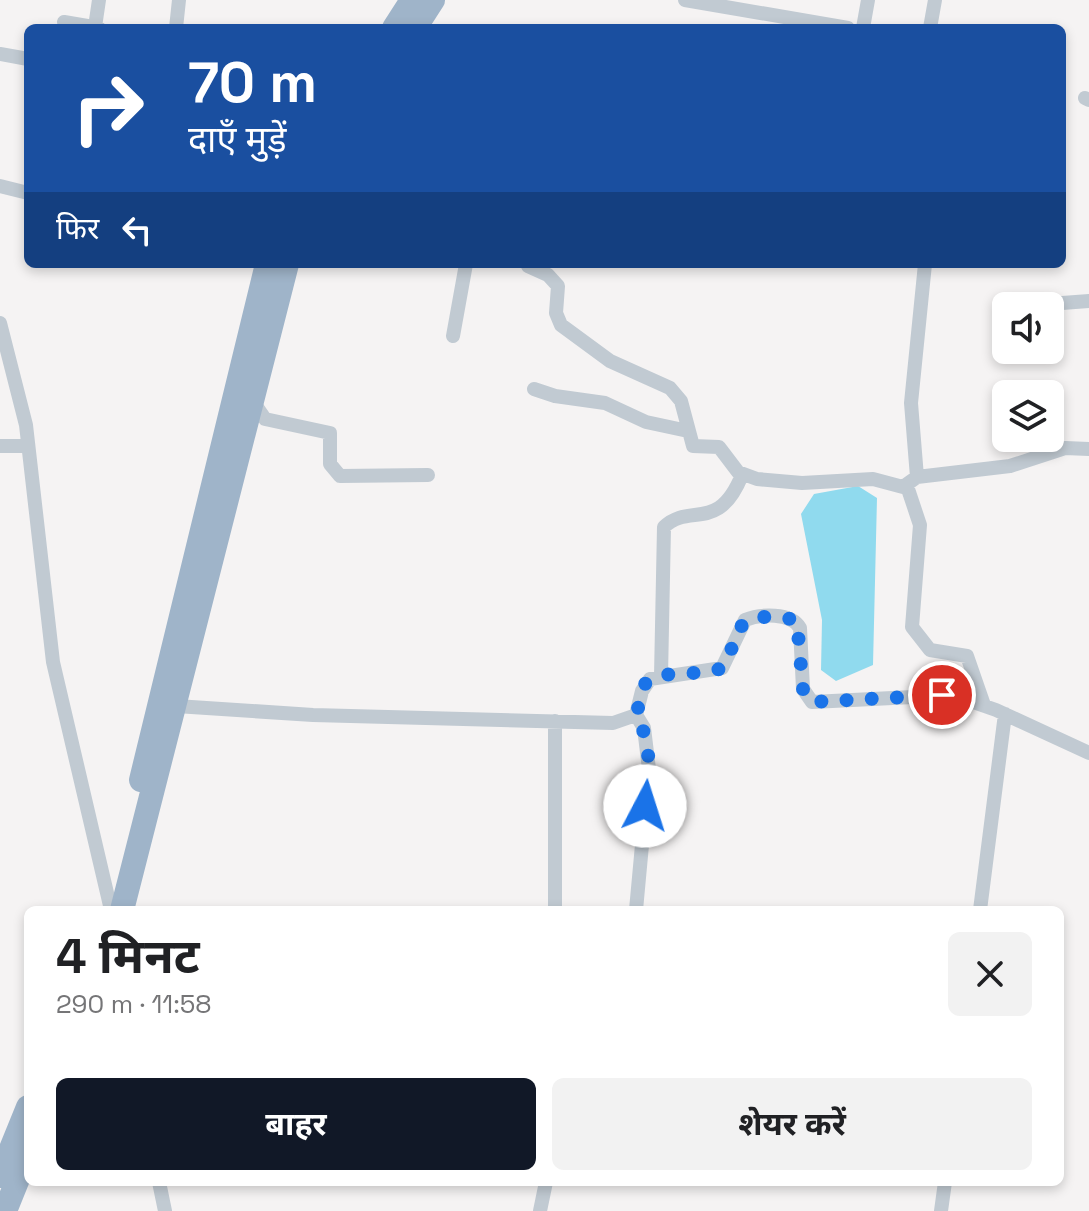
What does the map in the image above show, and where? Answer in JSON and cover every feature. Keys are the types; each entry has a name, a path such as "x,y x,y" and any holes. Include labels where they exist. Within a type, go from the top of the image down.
{"highway":[{"path":"397,24 412,0"},
{"path":"418,24 433,0"},
{"path":"112,906 266,268"},
{"path":"112,906 176,706 286,268"},
{"path":"0,1176 24,1117"},
{"path":"5,1211 24,1164"}],"street":[{"path":"97,24 99,0"},
{"path":"176,24 179,0"},
{"path":"685,0 825,24"},
{"path":"864,24 868,0"},
{"path":"931,24 935,0"},
{"path":"64,22 75,24"},
{"path":"0,54 24,58"},
{"path":"0,186 24,192"},
{"path":"453,336 465,268"},
{"path":"532,268 548,275 558,286 556,313 561,325 610,361 670,388 681,401 693,446 719,447 742,475 802,483 873,479 912,482 1010,466 1065,448 1089,449"},
{"path":"925,268 911,403 912,482 920,525 912,627 930,650 967,656 984,705"},
{"path":"1064,303 1089,301"},
{"path":"0,323 28,446 53,662 112,906"},
{"path":"534,389 555,396 605,403 646,422 688,431"},
{"path":"252,400 265,419 330,433 330,464 340,476 428,475"},
{"path":"0,446 28,446"},
{"path":"661,676 664,527 671,521 718,509 731,498 742,475"},
{"path":"636,906 649,769 644,728 636,715 645,684 661,676 702,674 722,668 745,620 783,617 797,622 800,628 803,689 812,702 942,695 984,705 1089,753"},
{"path":"176,706 313,715 613,723 636,715"},
{"path":"981,906 1005,714"},
{"path":"555,721 555,906"},
{"path":"160,1186 165,1211"},
{"path":"540,1211 545,1186"},
{"path":"941,1211 944,1186"}],"water":[{"path":"858,486 877,498 873,665 836,681 821,670 822,620 801,514 814,494"}],"route":[{"path":"645,806 648,748 644,728 636,715 645,684 661,676 702,674 722,668 740,626 752,617 783,617 797,622 800,628 803,689 806,698 812,702 822,704 942,695"}]}
